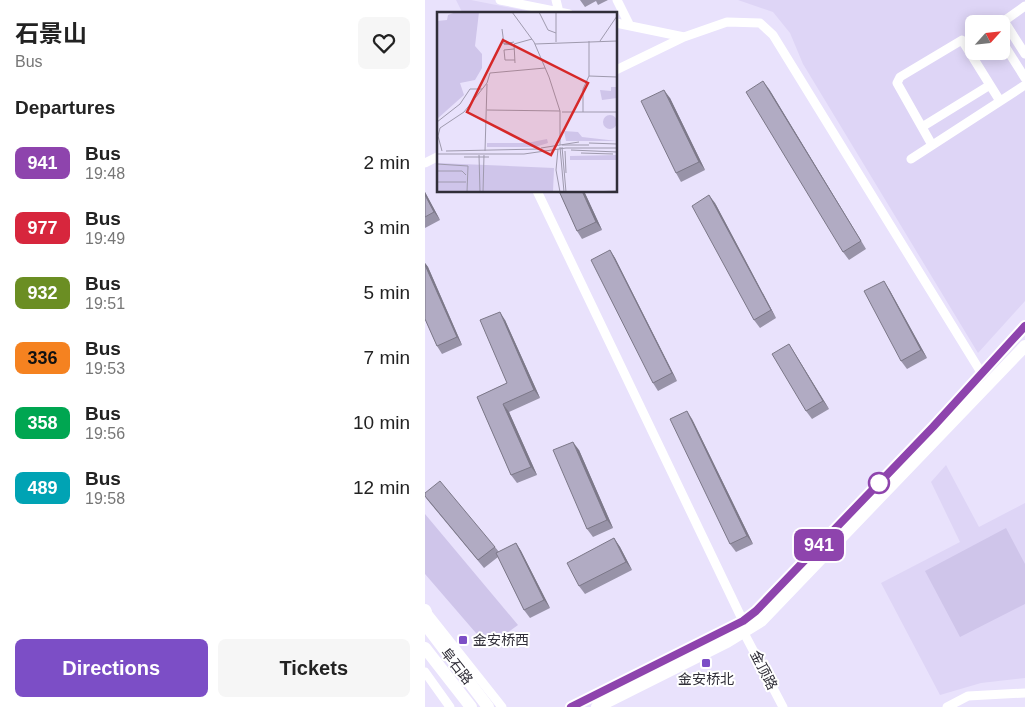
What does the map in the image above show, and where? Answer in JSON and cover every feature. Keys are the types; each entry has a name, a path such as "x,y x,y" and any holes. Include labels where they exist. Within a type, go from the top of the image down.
{"highway":[{"path":"597,707 744,627 761,605 983,374 1025,326"},
{"path":"571,707 744,627 761,621 1025,346"},
{"name":"阜石路","path":"425,614 488,707"},
{"name":"阜石路","path":"425,648 471,707"}],"street":[{"path":"500,0 559,12 557,0"},
{"path":"617,0 630,26"},
{"path":"1010,16 1025,6"},
{"path":"617,70 684,37 727,22 760,22 773,35 983,374"},
{"path":"617,23 684,37"},
{"path":"1010,34 1025,54"},
{"path":"932,145 897,83 900,78 962,40 1000,102"},
{"path":"1010,54 1025,78"},
{"path":"922,127 990,85"},
{"path":"911,159 1025,85"},
{"path":"425,163 437,157"},
{"name":"金顶路","path":"537,192 783,707"},
{"path":"425,614 502,707"},
{"path":"425,672 450,707"},
{"path":"947,707 968,696 1025,693"}],"shaded area":[{"path":"456,0 471,0 532,12 462,12"},
{"path":"738,0 1025,0 1025,301 978,353 803,64 790,33 773,12"},
{"path":"946,465 979,527 1025,503 1025,678 981,683 940,695 881,583 960,542 931,482"},
{"path":"425,514 518,625 488,647 425,574"},
{"path":"1006,528 1025,564 1025,604 960,637 925,571"}],"building":[{"path":"763,81 861,241 843,252 746,92"},
{"path":"664,90 699,162 676,173 641,101"},
{"path":"559,192 582,192 596,222 577,231"},
{"path":"425,195 434,212 425,217"},
{"path":"709,195 771,310 754,320 692,206"},
{"path":"610,250 672,373 653,383 591,260"},
{"path":"425,265 457,337 437,346 425,319"},
{"path":"884,281 921,350 901,361 864,291"},
{"path":"500,312 534,390 503,404 531,467 511,475 477,397 507,383 480,320"},
{"path":"789,344 823,401 806,411 772,354"},
{"path":"687,411 747,536 730,544 670,419"},
{"path":"573,442 607,520 587,529 553,450"},
{"path":"440,481 495,547 478,560 425,496 425,493"},
{"path":"614,538 626,562 579,586 567,563"},
{"path":"516,543 544,600 524,610 496,553"}],"bus line":[{"name":"941","path":"571,707 743,621 756,611 933,427 1025,326"}],"place":[{"name":"金安桥西","path":"463,640"},
{"name":"金安桥北","path":"706,663"}]}
